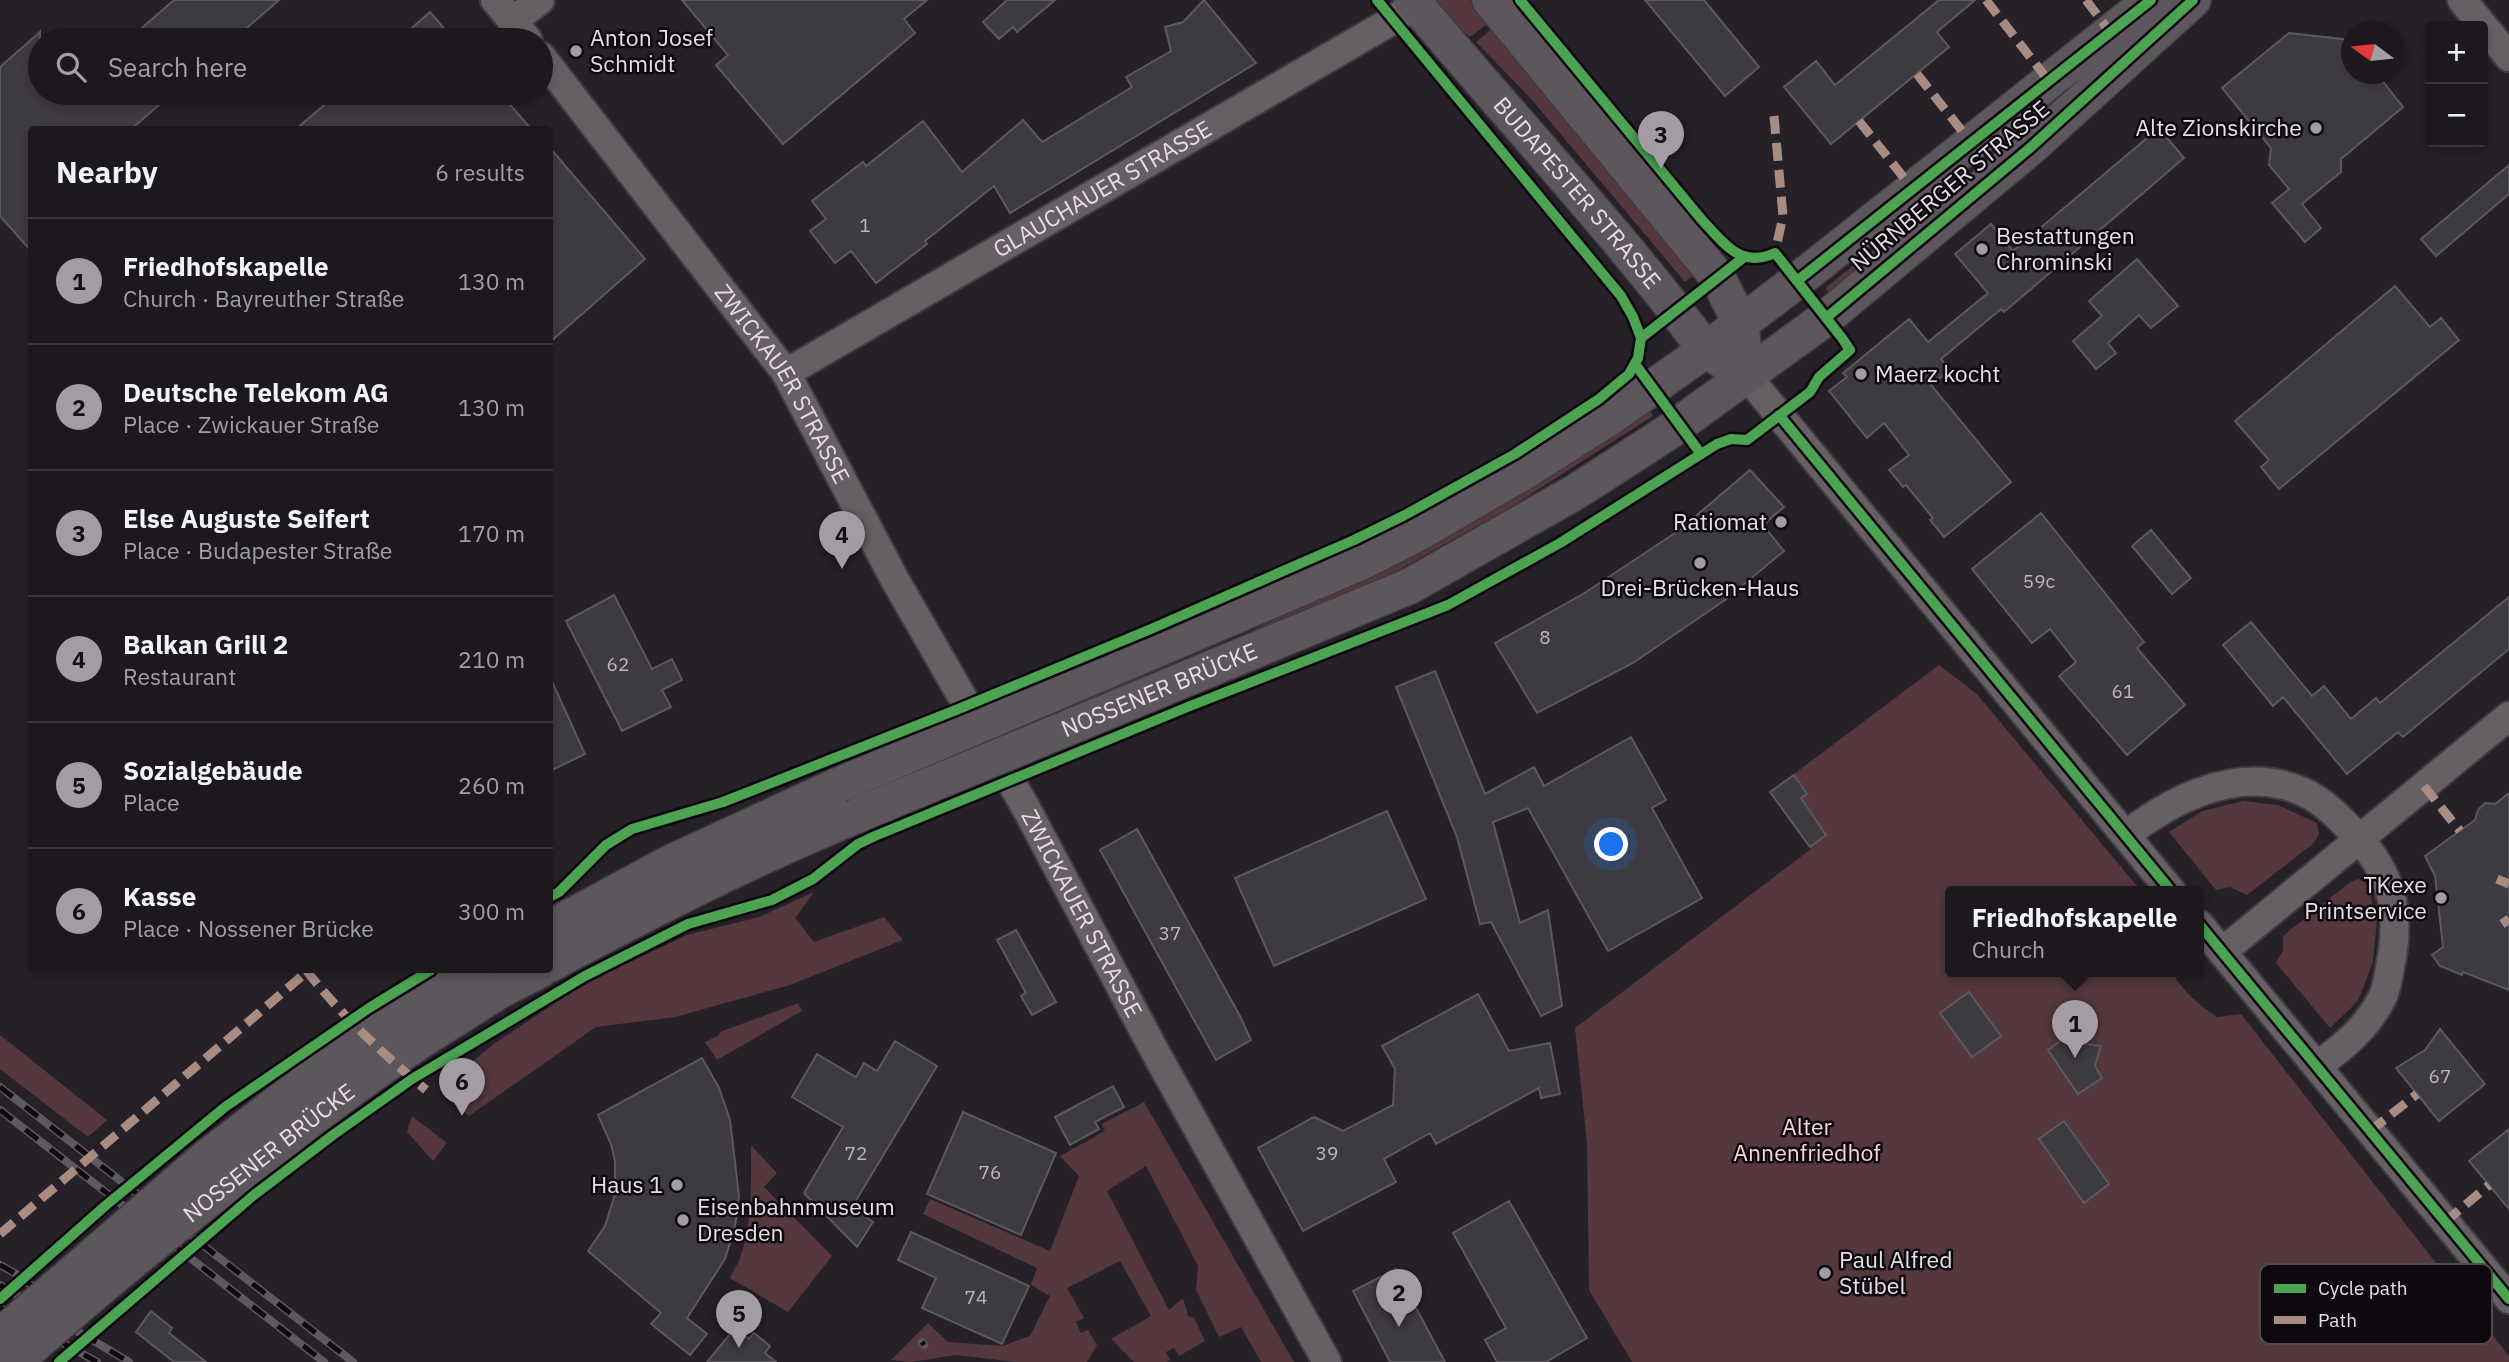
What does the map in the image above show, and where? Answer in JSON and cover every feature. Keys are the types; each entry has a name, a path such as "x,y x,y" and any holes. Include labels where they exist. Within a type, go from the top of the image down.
{"main road":[{"path":"1490,0 1718,278 1741,324 1747,376"},
{"name":"NÜRNBERGER STRASSE","path":"1706,350 2151,0"},
{"name":"NÜRNBERGER STRASSE","path":"1747,376 1826,318 1929,234 2031,147 2193,0"},
{"name":"BUDAPESTER STRASSE","path":"1414,2 1456,54 1587,202 1706,350 1747,376"},
{"name":"NOSSENER BRÜCKE","path":"553,926 670,863 839,785 1364,561 1415,535 1527,470 1612,416 1706,350"},
{"name":"NOSSENER BRÜCKE","path":"553,962 772,850 1397,592 1577,491 1673,429 1747,376"},
{"name":"NOSSENER BRÜCKE","path":"15,1362 192,1213 447,1006 476,973"},
{"name":"NOSSENER BRÜCKE","path":"0,1336 206,1158 357,1042 447,1006 499,991 534,973"}],"street":[{"path":"495,0 518,28"},
{"path":"523,28 540,0"},
{"path":"2462,0 2509,57"},
{"name":"GLAUCHAUER STRASSE","path":"786,373 1381,27 1414,2"},
{"name":"ZWICKAUER STRASSE","path":"553,72 786,373 895,580 1026,808 1159,1059 1327,1362"},
{"path":"1747,376 2167,886"},
{"path":"2222,952 2509,716"},
{"path":"2126,835 2149,817 2192,795 2223,786 2252,783 2281,784 2313,796 2361,838 2383,870 2392,898 2395,929 2392,961 2384,996 2367,1024 2317,1066"},
{"path":"2204,930 2480,1264"},
{"path":"2492,1278 2509,1299"}],"green space":[{"path":"1427,0 1470,0 1489,23 1470,37"},
{"path":"2179,0 1832,297 1825,288 2000,149 2032,121 2074,75"},
{"path":"1493,28 1695,274 1685,282 1532,100 1476,42"},
{"path":"1649,408 1653,416 1514,505 1363,590 1190,661 1409,554"},
{"name":"Alter Annenfriedhof","path":"1939,665 1977,694 2137,886 1945,886 1945,977 2175,977 2192,998 2217,1017 2241,1014 2437,1264 2260,1264 2260,1344 2492,1344 2492,1334 2509,1356 2509,1362 1632,1362 1589,1290 1587,1144 1575,1028 1811,849 1770,792"},
{"path":"2243,801 2278,805 2317,823 2319,834 2314,843 2247,895 2230,887 2216,890 2169,832 2202,811"},
{"path":"2359,879 2367,884 2377,920 2373,962 2358,1001 2330,1028 2276,963 2283,950 2283,936 2350,882"},
{"path":"814,892 795,918 814,942 884,917 903,940 790,985 675,1017 596,1027 469,1116 439,1089 495,1043 587,982 687,935 759,917"},
{"path":"798,1003 802,1011 717,1060 705,1042 718,1036 720,1032"},
{"path":"0,1035 107,1120 88,1137 0,1069"},
{"path":"1144,1102 1294,1362 1261,1362 1241,1327 1219,1337 1196,1290 1198,1266 1146,1166 1107,1191 1169,1310 1183,1298 1188,1316 1194,1318 1205,1341 1179,1356 1174,1348 1166,1352 1170,1360 1167,1362 1134,1362 1111,1339 1151,1316 1120,1261 1067,1288 1084,1318 1076,1322 1081,1333 1088,1330 1097,1345 1087,1362 1016,1362 956,1355 912,1362 891,1360 928,1323 948,1342 1002,1346 1030,1336 1050,1296 1031,1285 1037,1268 923,1214 930,1199 1050,1251 1079,1176 1060,1156 1105,1131 1102,1124"},
{"path":"412,1116 447,1143 433,1161 407,1132"},
{"path":"751,1145 777,1173 764,1187 832,1256 788,1312 730,1278 743,1249 749,1220"}],"building":[{"path":"174,0 279,0 247,28 142,28"},
{"path":"682,0 927,0 904,19 915,33 783,144 716,65 728,55"},
{"path":"1007,0 1055,0 1017,32 1013,27 999,39 983,22"},
{"path":"1204,0 1256,63 1010,213 994,186 925,241 927,244 876,283 851,251 835,263 810,231 826,219 812,201 863,162 866,166 923,121 962,172 1023,120 1042,142 1132,87 1126,77 1171,51 1165,27 1183,22"},
{"path":"1645,0 1704,0 1759,67 1725,96"},
{"path":"1939,0 1975,0 1937,32 1949,47 1831,144 1784,87 1816,61 1835,85"},
{"path":"430,12 444,28 412,28"},
{"name":"Alte Zionskirche","path":"2289,33 2341,39 2341,84 2385,84 2403,107 2341,159 2341,172 2302,204 2321,228 2305,242 2272,203 2289,189 2269,165 2271,148 2222,88"},
{"path":"28,42 28,105 159,105 135,126 28,126 28,248 0,216 0,67"},
{"path":"324,105 510,105 529,126 300,126"},
{"path":"2159,128 2184,158 2004,312 2001,309 1941,359 1950,370 1931,385 2011,482 1944,537 1930,520 1933,518 1906,485 1903,487 1889,470 1909,455 1884,423 1867,438 1829,391 1847,377 1843,373 1909,319 1928,342 1988,293 1955,254 1991,224 2013,251"},
{"path":"553,152 645,259 553,339"},
{"path":"2509,165 2509,194 2436,256 2421,239"},
{"path":"2137,259 2178,306 2151,328 2139,315 2108,343 2116,353 2096,369 2073,341 2102,316 2089,301"},
{"path":"2395,286 2430,327 2441,318 2459,340 2279,489 2261,467 2269,460 2235,421"},
{"name":"Drei-Brücken-Haus","path":"1750,470 1784,507 1763,525 1784,551 1725,600 1633,663 1537,713 1495,643 1583,594 1678,531"},
{"path":"2041,513 2144,642 2137,648 2185,705 2127,755 2059,676 2076,662 2050,629 2032,643 1972,569"},
{"path":"2151,530 2191,578 2172,594 2132,546"},
{"path":"614,595 652,669 672,659 682,680 662,690 671,707 622,731 566,621"},
{"path":"2509,597 2509,649 2403,737 2398,732 2347,774 2283,697 2273,706 2223,645 2251,622 2312,696 2324,686 2351,719 2376,698 2380,703"},
{"path":"1435,671 1485,794 1534,767 1544,786 1631,737 1666,800 1652,808 1702,898 1608,951 1528,808 1493,822 1520,923 1548,910 1562,1006 1541,1016 1491,922 1480,924 1457,837 1396,687"},
{"path":"553,684 585,754 553,770"},
{"path":"1794,775 1807,794 1801,798 1826,835 1810,847 1770,792"},
{"path":"2509,793 2509,990 2440,966 2432,955 2443,947 2435,876 2425,856 2475,820 2478,810 2485,803 2495,804"},
{"path":"1387,811 1426,899 1274,966 1235,878"},
{"path":"1137,829 1251,1040 1216,1060 1100,850"},
{"path":"1016,930 1056,1002 1032,1015 1021,996 1026,993 997,940"},
{"path":"1969,992 2001,1036 1972,1057 1940,1013"},
{"path":"1478,994 1509,1051 1550,1043 1560,1094 1541,1098 1539,1088 1436,1144 1430,1133 1384,1159 1396,1182 1303,1231 1258,1148 1314,1117 1343,1131 1393,1105 1395,1069 1382,1046"},
{"path":"2440,1029 2485,1084 2439,1121 2396,1068 2425,1050"},
{"path":"2071,1033 2078,1043 2101,1046 2095,1066 2102,1078 2078,1094 2048,1050"},
{"path":"895,1041 937,1066 852,1207 873,1222 857,1247 804,1193 843,1127 792,1097 817,1054 856,1077 864,1063 877,1071"},
{"name":"Haus 1","path":"702,1058 719,1088 730,1120 739,1196 735,1227 725,1259 687,1318 707,1334 690,1355 651,1324 661,1313 588,1251 605,1226 615,1194 615,1161 611,1144 598,1115"},
{"path":"1113,1086 1124,1107 1095,1122 1099,1129 1070,1145 1055,1117"},
{"path":"963,1112 1056,1153 1021,1235 927,1194"},
{"path":"2064,1121 2109,1184 2084,1203 2039,1139"},
{"path":"2509,1129 2509,1209 2469,1161"},
{"path":"1509,1201 1587,1338 1546,1362 1497,1362 1485,1340 1506,1328 1453,1233"},
{"path":"911,1232 1029,1286 1002,1344 922,1308 936,1278 898,1260"},
{"path":"1396,1269 1445,1362 1390,1362 1353,1291"},
{"path":"151,1311 172,1328 169,1333 206,1362 174,1362 136,1332"},
{"path":"735,1328 749,1339 754,1333 770,1346 765,1353 776,1362 707,1362"}],"railway":[{"path":"0,1087 353,1362"},
{"path":"0,1110 324,1362"},
{"path":"0,1265 18,1275 73,1318"},
{"path":"0,1285 129,1362"},
{"path":"0,1308 97,1362"}],"marked path":[{"path":"1986,0 2048,80"},
{"path":"2086,0 2110,32"},
{"path":"1917,74 1970,141"},
{"path":"1774,116 1783,216 1775,253"},
{"path":"1859,121 1912,188"},
{"path":"2424,786 2460,831"},
{"path":"2497,879 2509,884"},
{"path":"2502,924 2509,919"},
{"path":"0,1234 305,973"},
{"path":"308,973 363,1033 426,1090"},
{"path":"2370,1131 2417,1094"},
{"path":"2445,1222 2489,1185"}],"cycle path":[{"path":"553,895 606,845 632,829 723,802 956,710 1151,629 1354,540 1515,454 1599,399 1629,374 1638,358 1641,338 1621,296 1377,0"},
{"path":"59,1362 254,1195 333,1135 412,1079 585,976 688,924 772,900 813,879 858,844 875,836 1190,706 1448,605 1560,543 1717,444 1731,439 1747,440 1810,392 1819,377 1850,350 1842,338 1775,253 1763,257 1742,256 1718,237 1520,0"},
{"path":"1797,281 2151,0"},
{"path":"1826,318 2031,147 2193,0"},
{"path":"1641,338 1743,258"},
{"path":"1635,364 1701,454"},
{"path":"1779,415 2167,886"},
{"path":"2204,930 2480,1264"},
{"path":"0,1299 105,1206 225,1107 369,1008 426,973"},
{"path":"2492,1278 2509,1299"}],"place":[{"name":"Anton Josef Schmidt","path":"576,51"},
{"name":"Alte Zionskirche","path":"2316,128"},
{"name":"Else Auguste Seifert","path":"1661,169"},
{"name":"Bestattungen Chrominski","path":"1982,249"},
{"name":"Maerz kocht","path":"1861,374"},
{"name":"Ratiomat","path":"1781,522"},
{"name":"Drei-Brücken-Haus","path":"1700,563"},
{"name":"Balkan Grill 2","path":"842,569"},
{"name":"TKexe Printservice","path":"2441,898"},
{"name":"Friedhofskapelle","path":"2075,1058"},
{"name":"Kasse","path":"462,1116"},
{"name":"Haus 1","path":"677,1185"},
{"name":"Eisenbahnmuseum Dresden","path":"683,1220"},
{"name":"Paul Alfred Stübel","path":"1825,1273"},
{"name":"Deutsche Telekom AG","path":"1399,1327"},
{"name":"Sozialgebäude","path":"739,1348"}]}
